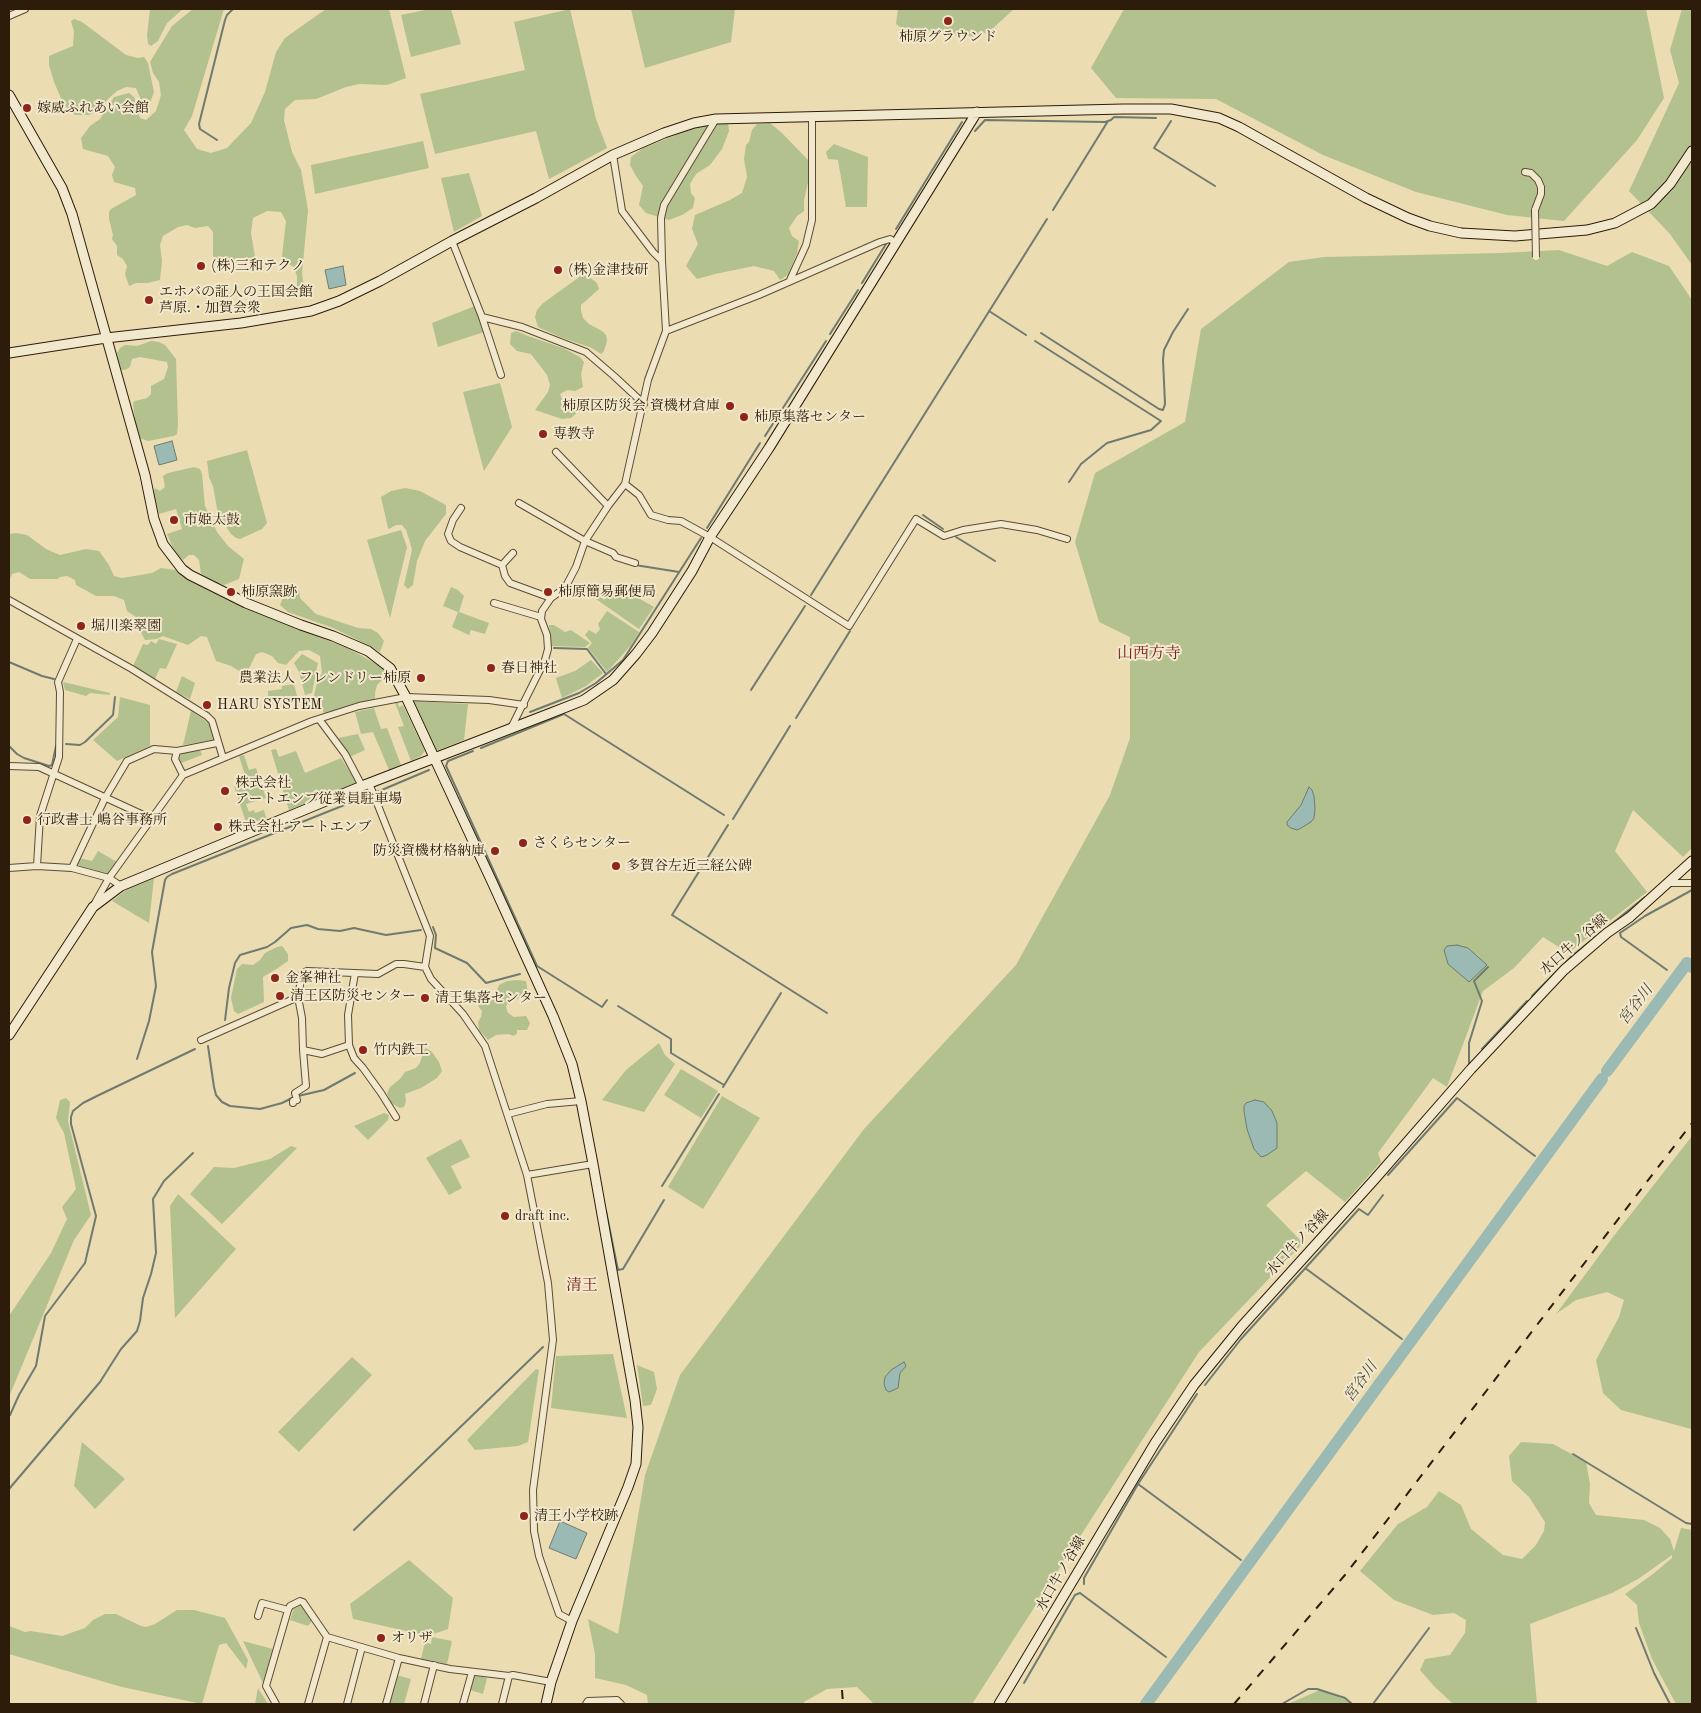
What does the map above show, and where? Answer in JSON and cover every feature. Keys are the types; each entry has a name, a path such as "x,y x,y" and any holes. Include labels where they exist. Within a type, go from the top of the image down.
{"street":[{"path":"9,16 25,9"},
{"path":"9,95 62,188 72,214 145,475 154,519 163,544 182,569 190,575 246,603 368,651 390,668 435,758 553,1016 572,1064 593,1164 635,1400 636,1464 572,1621 551,1682 546,1704"},
{"path":"9,353 106,338 241,323 311,311 339,301 380,281 613,155 664,132 716,118 1171,109 1218,118 1239,127 1366,198 1408,218 1448,230 1485,235 1554,234 1587,230 1614,223 1651,204 1670,184 1692,151"},
{"path":"93,906 121,886 366,784 584,700 612,680 652,633 692,571 710,537 769,448 977,112"},
{"path":"790,280 806,245 812,220 812,116"},
{"path":"511,728 524,705 545,660 548,649 547,633 541,617 542,611 551,598 565,588 586,541 608,506 625,484 648,380 666,332 661,218 664,205 716,118"},
{"path":"613,155 622,211 662,261"},
{"path":"1526,172 1531,173 1538,180 1541,187 1541,194 1534,210 1536,257"},
{"path":"666,332 759,295 883,241 890,239 896,243"},
{"path":"452,241 482,317 501,376"},
{"path":"482,317 522,327 586,352 644,404"},
{"path":"556,452 608,506"},
{"path":"625,484 639,495 651,515 668,520 681,521 710,537 849,626 916,520 944,536 963,530 1001,524 1037,530 1067,539"},
{"path":"519,503 586,541 613,553 616,557 635,564"},
{"path":"461,508 453,520 448,534 451,541 460,547 502,565"},
{"path":"502,565 513,552"},
{"path":"502,565 505,576 510,583 551,598"},
{"path":"9,600 132,669 207,716 212,721 222,758"},
{"path":"494,602 541,617"},
{"path":"37,866 40,816 59,757 60,692 58,682 77,639"},
{"path":"9,1035 93,906 109,878 183,775 319,719 359,706 406,697 480,699 524,705"},
{"path":"319,719 366,784 430,936 425,966 431,979 463,1014 485,1046 527,1176 548,1283 553,1340 533,1490 534,1532 539,1556 560,1614 572,1621"},
{"path":"72,868 105,798 127,761 154,749 177,751 217,743"},
{"path":"177,751 175,759 183,775"},
{"path":"9,766 39,766 152,818"},
{"name":"水口牛ノ谷線","path":"999,1704 1155,1444 1194,1385 1236,1334 1471,1069 1564,970 1669,883 1692,861"},
{"path":"9,868 37,866 72,868 109,878 121,886"},
{"path":"1669,883 1692,883"},
{"path":"293,1103 293,1101 297,1100 295,1093 306,1086 302,1018 298,997 302,974 307,971 378,974 396,964 425,966"},
{"path":"355,973 348,1015 349,1045 354,1058 382,1094 396,1117"},
{"path":"202,1040 298,997"},
{"path":"303,1050 322,1054 349,1045"},
{"path":"508,1114 547,1104 581,1101"},
{"path":"527,1176 593,1164"},
{"path":"276,1704 266,1686 288,1610 290,1606 300,1601 303,1602 327,1637 399,1658 472,1672 513,1675 551,1682"},
{"path":"258,1616 262,1603 288,1610"},
{"path":"308,1704 327,1637"},
{"path":"347,1704 362,1647"},
{"path":"386,1704 399,1658"},
{"path":"424,1704 434,1665"},
{"path":"463,1704 472,1672"},
{"path":"502,1704 509,1676"},
{"path":"586,1704 588,1700 617,1700 622,1704"}],"green space":[{"path":"150,9 183,9 167,23 158,41 151,46 148,44 147,35"},
{"path":"193,9 224,9 192,116 184,130 197,149 211,153 227,148 251,123 265,92 276,52 285,38 326,9 389,9 406,78 387,85 359,84 316,99 295,100 285,109 284,120 292,152 301,170 308,210 302,273 304,287 300,294 297,291 297,276 293,266 283,263 286,221 281,212 267,211 253,218 251,233 255,257 246,262 217,264 213,255 213,232 208,226 195,228 187,225 178,227 163,236 160,245 162,261 160,280 136,283 129,286 125,274 127,266 123,259 117,255 117,246 112,239 109,212 136,195 135,188 114,182 112,175 115,167 108,156 83,149 81,138 90,126 100,119 114,97 129,93 134,97 140,118 146,120 156,111 161,95 159,82 153,73 150,62 172,26"},
{"path":"430,9 451,9 461,44 411,57 401,15"},
{"path":"570,9 596,119 607,148 549,179 536,131 435,154 420,94 525,70 514,22"},
{"path":"631,9 735,9 731,42 645,68"},
{"name":"柿原グラウンド","path":"898,9 1014,9 991,30 976,37 900,27 896,24"},
{"path":"1124,9 1646,9 1664,98 1637,140 1564,221 1507,215 1416,192 1323,155 1216,99 1116,98 1091,68"},
{"path":"1682,9 1692,9 1692,265 1670,234 1629,191 1679,83 1670,50"},
{"path":"74,19 82,22 126,55 138,58 144,57 148,63 154,92 149,106 143,105 136,88 126,87 117,91 108,99 103,108 89,115 75,115 64,105 54,82 49,65 49,56 73,46 74,31 71,21"},
{"path":"728,123 729,131 722,149 710,165 696,174 690,184 691,193 695,198 693,208 669,220 646,213 639,205 643,186 630,165 631,157 643,148 702,125"},
{"path":"770,123 809,161 810,174 804,200 804,211 797,216 789,228 792,236 799,241 797,253 788,275 780,280 774,271 754,266 697,279 686,266 698,244 692,229 695,215 742,193 747,177 744,159 746,145 749,142 752,130 757,124"},
{"path":"423,141 429,168 315,194 311,165"},
{"path":"834,144 868,157 867,207 846,207 838,160 828,159 826,152"},
{"path":"469,173 482,216 454,232 441,178"},
{"path":"1559,250 1607,266 1632,252 1669,266 1692,300 1692,848 1683,857 1633,810 1615,851 1647,892 1568,953 1543,937 1514,968 1483,991 1447,1087 1433,1078 1378,1153 1381,1162 1345,1202 1306,1171 1266,1205 1303,1243 1199,1352 972,1704 874,1704 857,1687 827,1689 804,1702 804,1704 648,1704 647,1695 626,1685 595,1678 595,1654 588,1619 618,1634 645,1475 680,1375 864,1129 1016,965 1110,795 1130,738 1130,637 1099,622 1075,542 1095,473 1185,422 1201,329 1289,262 1324,257"},
{"path":"582,275 588,276 597,283 599,289 581,305 581,311 583,318 589,324 606,335 607,341 601,354 592,348 538,327 535,317 537,310 542,304"},
{"path":"475,306 484,332 438,347 432,323"},
{"path":"516,331 563,348 580,357 584,362 581,374 583,387 575,391 567,390 560,394 562,399 568,404 579,404 579,411 571,418 562,419 535,410 548,392 550,385 547,375 531,354 517,351 510,344 511,333"},
{"path":"151,341 165,345 176,359 178,425 177,434 174,436 148,441 140,438 136,431 133,403 147,398 151,394 151,386 164,379 168,367 167,362 140,357 132,359 130,367 122,370 119,366 117,353 125,345 137,346"},
{"path":"500,383 512,427 484,471 463,392"},
{"path":"247,450 267,523 262,529 240,539 231,534 218,514 207,461"},
{"path":"194,467 200,469 202,474 205,506 217,532 228,546 244,559 239,579 224,585 214,582 201,574 199,560 194,555 189,555 183,560 176,555 167,534 182,529 176,509 159,514 153,494 155,488 160,491 165,487 163,476"},
{"path":"405,488 420,491 446,505 446,514 425,541 417,561 413,585 408,589 404,585 412,550 409,539 402,525 388,528 381,497 391,491"},
{"path":"401,530 407,547 390,618 367,540"},
{"path":"9,534 27,535 46,549 60,555 86,549 99,551 114,576 122,578 152,573 161,568 175,570 202,586 233,600 348,648 383,668 386,676 377,685 375,700 324,713 314,695 318,679 322,673 320,656 309,650 299,651 286,665 278,663 272,656 262,652 256,654 246,675 231,666 216,661 207,637 201,636 188,645 163,636 157,639 145,640 137,625 136,617 127,611 124,600 114,596 96,596 76,585 75,580 67,576 58,579 30,579 19,572 12,574 9,581"},
{"path":"610,582 654,607 639,629 596,599"},
{"path":"451,587 458,590 464,596 459,612 489,623 485,634 471,630 469,635 452,627 458,612 443,606"},
{"path":"299,590 300,598 316,614 358,628 371,629 378,633 384,641 380,652 333,628 288,612 280,605 286,591"},
{"path":"607,611 639,632 631,645 607,672 588,648 592,643 585,635 589,630 596,634 600,629 598,624"},
{"path":"549,625 554,625 565,632 571,630 590,643 585,647 551,646"},
{"path":"159,639 177,644 166,669 160,668 155,679 133,666 143,644 148,645 151,641 156,644"},
{"path":"302,654 318,663 312,693 305,695 299,672 294,663"},
{"path":"591,660 603,673 586,686 562,698 556,678 575,671"},
{"path":"182,676 195,683 190,699 176,692"},
{"path":"63,682 110,693 110,695 90,693 86,696 65,690"},
{"path":"294,684 297,696 268,699 268,691 282,689 282,686"},
{"path":"120,697 150,705 150,746 117,761 93,740 118,717"},
{"path":"413,701 468,704 464,740 436,751"},
{"path":"395,703 398,703 399,707 403,705 425,751 421,756 411,761 398,727 404,726"},
{"path":"374,708 381,729 387,728 401,765 389,770 373,732 361,734 355,712"},
{"path":"191,711 209,723 214,740 183,745"},
{"path":"358,734 365,750 350,757 338,738"},
{"path":"276,749 279,757 296,751 305,773 341,758 357,783 289,810 271,750"},
{"path":"200,750 202,755 181,763 178,758 182,753"},
{"path":"244,755 249,770 256,768 266,798 246,804 249,812 254,810 255,813 264,810 266,818 247,825 234,786 247,781 239,756"},
{"path":"98,851 117,862 109,873 106,874 79,866 79,858 92,861"},
{"path":"154,878 149,923 112,901 130,887"},
{"path":"282,946 288,954 288,961 263,977 264,1002 238,1014 234,1011 231,998 237,969 242,964 253,965 265,953"},
{"path":"507,981 526,981 528,993 526,996 508,1002 506,1007 508,1013 514,1017 526,1016 530,1023 527,1030 517,1030 517,1034 513,1036 509,1034 496,1035 488,1040 479,1030 478,1022 482,1011 478,1006 481,1002 496,994 499,985"},
{"path":"659,1043 665,1055 675,1064 644,1112 602,1100 626,1070"},
{"path":"426,1048 432,1052 439,1062 442,1071 437,1078 421,1088 405,1094 406,1101 404,1107 400,1108 391,1103 387,1093 390,1087 405,1072 416,1068"},
{"path":"681,1069 718,1091 701,1118 664,1095"},
{"path":"722,1096 760,1118 703,1209 668,1187"},
{"path":"66,1098 70,1102 68,1121 91,1215 74,1240 9,1397 9,1316 51,1253 67,1219 62,1207 76,1189 64,1133 56,1118 60,1100"},
{"path":"384,1113 389,1115 388,1120 368,1140 354,1126"},
{"path":"1692,1136 1691,1429 1621,1410 1603,1393 1596,1360 1619,1317 1624,1300 1607,1292 1576,1300 1556,1314"},
{"path":"461,1139 470,1157 451,1166 462,1188 449,1195 426,1158"},
{"path":"291,1146 297,1148 222,1224 190,1194 214,1167 234,1168 270,1159"},
{"path":"178,1194 236,1249 175,1318 170,1206"},
{"path":"613,1354 627,1418 551,1408 556,1356"},
{"path":"352,1357 372,1375 299,1452 278,1432"},
{"path":"637,1365 654,1372 657,1389 651,1405 643,1406"},
{"path":"536,1369 539,1370 528,1442 518,1446 475,1450 467,1440"},
{"path":"82,1442 125,1479 95,1509 74,1486"},
{"path":"1521,1442 1553,1444 1586,1462 1590,1484 1589,1503 1596,1515 1644,1520 1660,1528 1670,1539 1674,1551 1681,1528 1692,1530 1692,1704 1676,1704 1652,1659 1639,1623 1637,1605 1625,1594 1653,1574 1672,1558 1672,1555 1638,1579 1612,1593 1530,1624 1537,1704 1453,1704 1420,1670 1425,1659 1450,1655 1465,1633 1466,1620 1454,1613 1433,1615 1394,1600 1360,1571 1398,1524 1427,1507 1439,1491 1461,1505 1471,1529 1503,1555 1522,1559 1536,1545 1544,1531 1545,1522 1529,1497 1512,1481 1509,1456"},
{"path":"409,1560 453,1598 448,1629 428,1636 353,1619 350,1604"},
{"path":"300,1605 303,1606 312,1621 308,1626 290,1620 294,1608"},
{"path":"177,1610 194,1610 225,1618 248,1660 246,1669 226,1643 219,1645 202,1704 122,1687 9,1654 9,1626 25,1632 31,1631 62,1636 85,1628 93,1620 105,1614 116,1614 146,1627 155,1624"},
{"path":"432,1637 452,1641 447,1664 421,1659 425,1642 431,1644"},
{"path":"243,1641 273,1649 263,1683"},
{"path":"396,1675 411,1679 404,1704 388,1704"},
{"path":"474,1677 487,1678 483,1694 470,1690"},
{"path":"258,1688 268,1704 255,1704"},
{"path":"1320,1690 1349,1701 1352,1704 1288,1704"}],"water":[{"path":"343,266 346,285 329,289 325,270"},
{"path":"172,441 177,460 159,465 154,446"},
{"path":"1309,787 1314,796 1314,818 1311,822 1297,830 1291,828 1287,825 1287,822 1301,805"},
{"path":"1457,945 1468,948 1487,965 1469,982 1448,964 1444,950 1447,946"},
{"path":"1255,1100 1264,1102 1272,1111 1277,1123 1277,1148 1261,1157 1254,1149 1247,1129 1244,1111 1246,1103"},
{"path":"904,1362 906,1366 900,1373 898,1388 889,1392 884,1384 885,1377 891,1370"},
{"path":"560,1521 587,1533 576,1559 549,1548"}],"waterway":[{"path":"217,140 200,129 199,124 225,20 233,9"},
{"path":"975,131 985,120 1105,122 1114,117 1156,118"},
{"path":"1053,210 1108,121"},
{"path":"1171,121 1154,148 1215,186"},
{"path":"896,229 962,122"},
{"path":"811,595 1047,219"},
{"path":"862,283 886,244"},
{"path":"830,334 858,290"},
{"path":"1041,333 1163,410 1165,404 1164,350 1188,309"},
{"path":"989,311 1026,335"},
{"path":"765,436 826,341"},
{"path":"1035,341 1161,421 1151,430 1107,443 1081,464 1069,482"},
{"path":"707,528 760,443"},
{"path":"923,515 943,529"},
{"path":"956,537 995,561"},
{"path":"530,712 579,693 596,683 623,660 701,538"},
{"path":"635,565 679,572"},
{"path":"751,690 805,606"},
{"path":"796,718 850,631"},
{"path":"554,648 587,649 606,674"},
{"path":"9,662 54,679"},
{"path":"66,744 80,745 85,742 113,715 115,697"},
{"path":"481,748 564,714 724,815"},
{"path":"733,819 790,726"},
{"path":"9,746 24,758 49,766 52,765 56,746"},
{"path":"473,751 448,761 446,766 537,966 602,1007 607,1000"},
{"path":"377,792 429,770"},
{"path":"137,1059 149,1021 156,986 152,952 167,877 367,796"},
{"path":"728,825 672,915 827,1013"},
{"path":"1667,970 1621,937 1620,933 1645,916 1692,890"},
{"path":"1532,996 1573,955 1645,897"},
{"path":"225,1020 229,988 235,963 240,955 267,947 291,928 307,925 318,929 340,931 354,928 386,935 421,930"},
{"path":"433,927 436,935 435,948 467,963 486,983 520,974"},
{"name":"宮谷川","path":"1687,963 1692,960"},
{"name":"宮谷川","path":"1607,1071 1687,963 1692,967"},
{"path":"1469,1066 1469,1043 1482,1001 1474,981 1488,967"},
{"path":"723,1087 781,993"},
{"path":"1482,1049 1527,1001"},
{"path":"618,1006 671,1039 671,1053 724,1085"},
{"path":"208,1046 214,1087 216,1095 222,1102 230,1106 260,1109 292,1098"},
{"path":"10,1415 36,1366 45,1316 85,1263 96,1216 71,1124 73,1111 83,1103 195,1049"},
{"path":"298,1096 324,1090 355,1073"},
{"name":"宮谷川","path":"1146,1704 1602,1079"},
{"path":"662,1186 719,1094"},
{"path":"1388,1175 1457,1098 1535,1156"},
{"path":"9,1489 100,1382 121,1349 137,1331 143,1298 156,1253 153,1199 164,1181 193,1153"},
{"path":"1205,1385 1241,1339 1359,1209 1368,1215 1383,1195"},
{"path":"606,1211 618,1270 623,1269 664,1200"},
{"path":"1305,1268 1402,1339"},
{"path":"354,1530 543,1347"},
{"path":"1084,1584 1084,1578 1138,1484 1197,1394"},
{"path":"1573,1454 1686,1523 1692,1524"},
{"path":"1138,1484 1241,1560"},
{"path":"1024,1683 1075,1595 1080,1593 1166,1657"},
{"path":"1373,1704 1429,1628"},
{"path":"1636,1628 1654,1673 1670,1704"},
{"path":"1282,1704 1308,1689 1317,1689 1345,1698 1352,1704"}],"railway":[{"path":"1234,1704 1345,1575 1692,1123"},
{"path":"842,1690 843,1704"}],"place":[{"name":"柿原グラウンド","path":"948,21"},
{"name":"嫁威ふれあい会館","path":"27,108"},
{"name":"(株)三和テクノ","path":"201,266"},
{"name":"(株)金津技研","path":"558,270"},
{"name":"エホバの証人の王国会館 芦原.・加賀会衆","path":"149,300"},
{"name":"柿原区防災会 資機材倉庫","path":"730,406"},
{"name":"柿原集落センター","path":"744,417"},
{"name":"専教寺","path":"543,434"},
{"name":"市姫太鼓","path":"174,520"},
{"name":"柿原窯跡","path":"231,592"},
{"name":"柿原簡易郵便局","path":"548,592"},
{"name":"堀川楽翠園","path":"81,626"},
{"name":"春日神社","path":"491,668"},
{"name":"農業法人 フレンドリー柿原","path":"421,678"},
{"name":"HARU SYSTEM","path":"207,705"},
{"name":"株式会社 アートエンブ従業員駐車場","path":"225,791"},
{"name":"行政書士 嶋谷事務所","path":"27,820"},
{"name":"株式会社 アートエンブ","path":"218,827"},
{"name":"さくらセンター","path":"523,843"},
{"name":"防災資機材格納庫","path":"495,851"},
{"name":"多賀谷左近三経公碑","path":"616,866"},
{"name":"金峯神社","path":"275,978"},
{"name":"清王区防災センター","path":"280,996"},
{"name":"清王集落センター","path":"425,998"},
{"name":"竹内鉄工","path":"363,1050"},
{"name":"draft inc.","path":"505,1216"},
{"name":"清王小学校跡","path":"524,1516"},
{"name":"オリザ","path":"381,1638"}],"district":[{"name":"山西方寺","path":"1149,654"},
{"name":"清王","path":"582,1286"}]}
